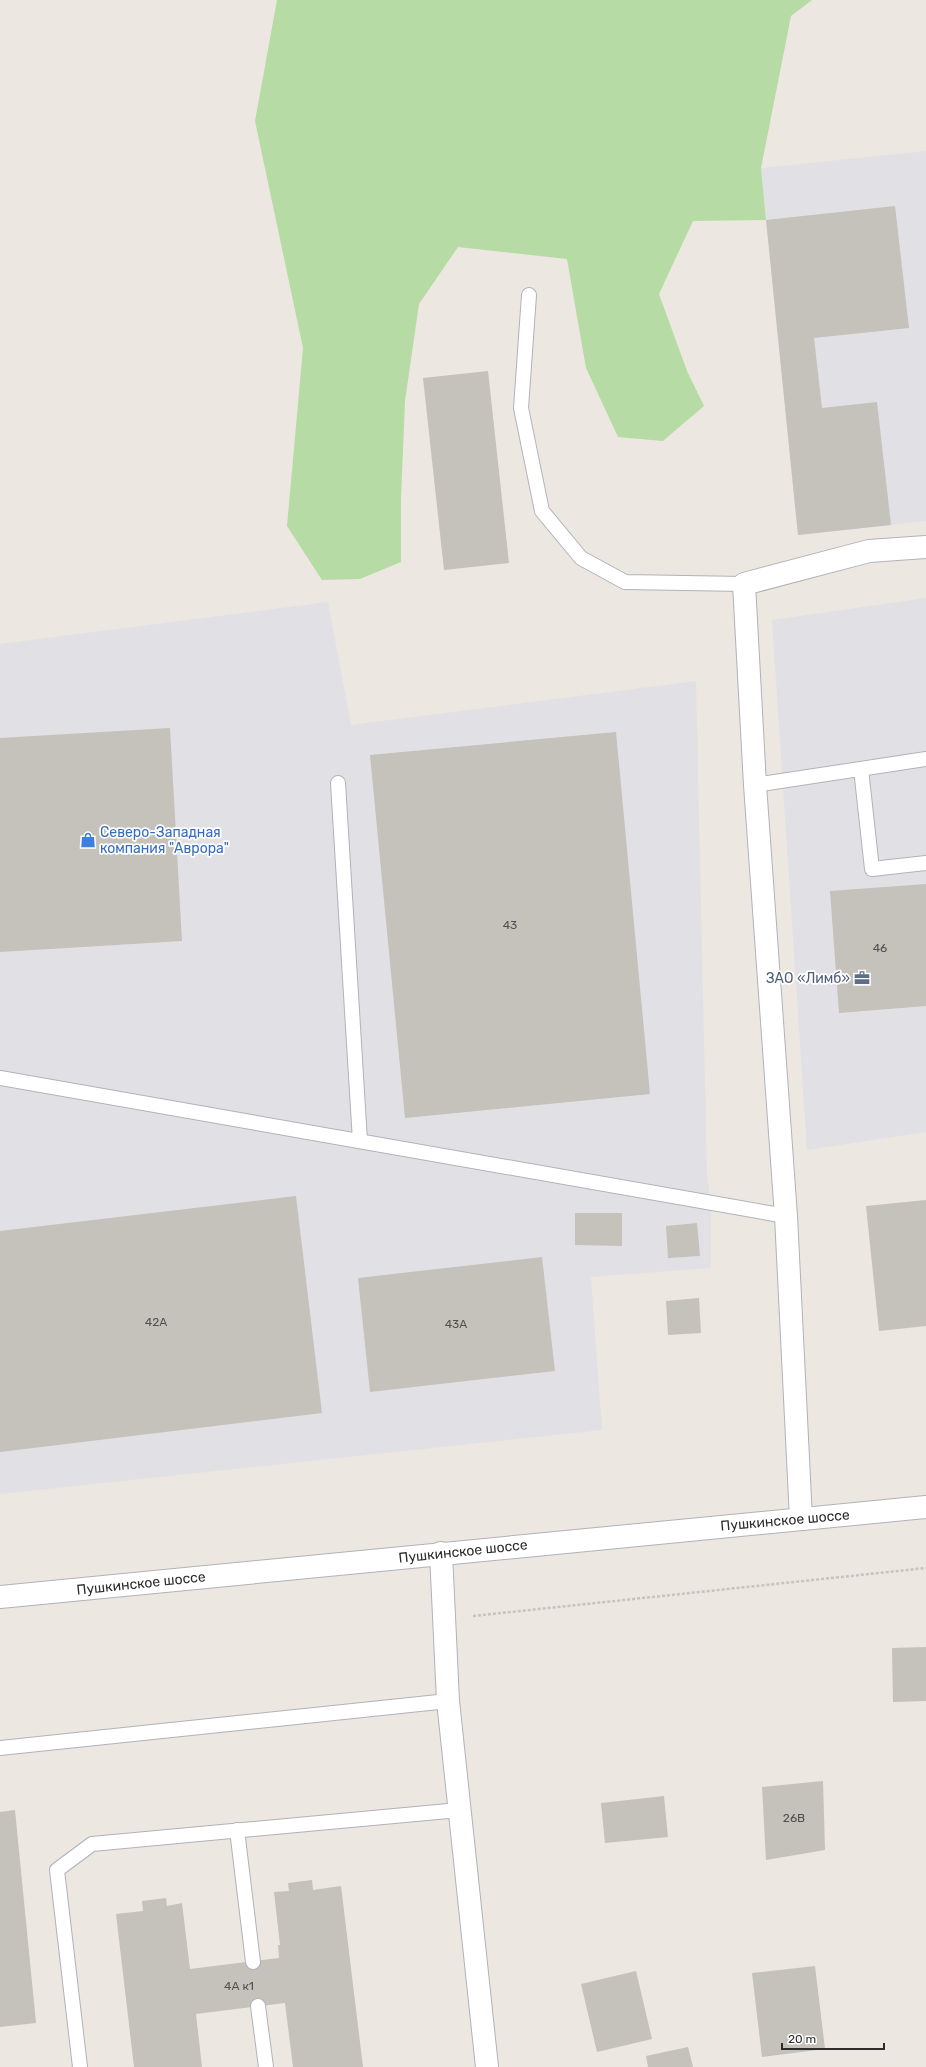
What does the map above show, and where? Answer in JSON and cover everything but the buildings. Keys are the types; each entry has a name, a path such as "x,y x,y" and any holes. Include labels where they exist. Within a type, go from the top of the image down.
{"street":[{"path":"800,1518 786,1216 755,785 744,584 869,551 926,547"},
{"name":"Пушкинское шоссе","path":"0,1597 800,1518 926,1507"},
{"path":"441,1554 448,1700 487,2067"}],"lane":[{"path":"529,295 521,408 542,511 581,558 625,582 744,584"},
{"path":"755,785 926,759"},
{"path":"861,769 872,869 926,863"},
{"path":"338,783 360,1141"},
{"path":"0,1078 786,1216"},
{"path":"0,1748 448,1700"},
{"path":"80,2067 57,1870 92,1844 459,1810"},
{"path":"237,1830 253,1962"},
{"path":"258,2006 266,2067"}],"path":[{"path":"444,1619 926,1568"}],"shaded area":[{"path":"926,151 926,521 798,535 761,168"},
{"path":"926,598 926,1132 807,1150 772,620"},
{"path":"328,602 351,725 696,681 707,1175 711,1203 711,1268 591,1277 602,1430 0,1494 0,644"}],"green space":[{"path":"277,0 812,0 791,16 761,168 766,220 693,221 659,294 687,371 704,406 663,441 618,437 586,368 567,259 458,247 419,304 405,401 401,498 401,562 360,579 322,580 287,526 303,348 255,121"}],"place":[{"name":"Северо-Западная компания \"Аврора\"","path":"88,840"},
{"name":"ЗАО «Лимб»","path":"862,978"}]}
